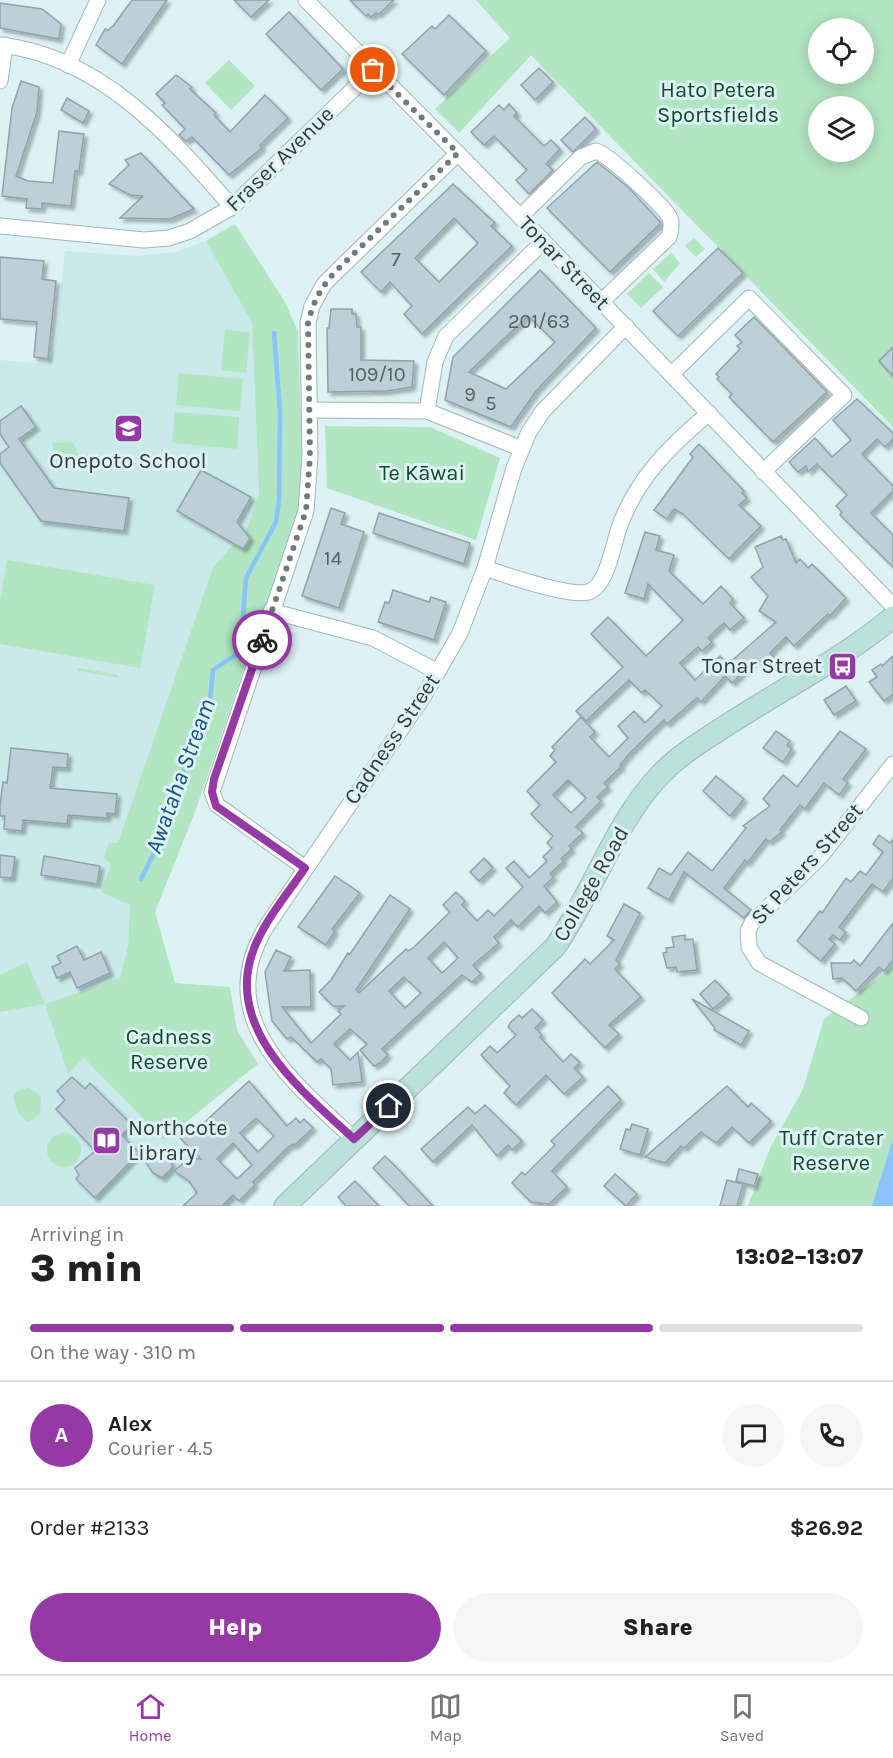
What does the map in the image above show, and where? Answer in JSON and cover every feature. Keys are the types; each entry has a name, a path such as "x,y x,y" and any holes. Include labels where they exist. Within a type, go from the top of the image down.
{"main road":[{"name":"College Road","path":"285,1206 555,947 568,929 630,816 659,777 705,739 851,650 893,618"}],"street":[{"path":"68,64 98,0"},
{"name":"Tonar Street","path":"306,0 626,326 893,606"},
{"path":"0,81 3,45 68,64 101,81 124,97 232,207"},
{"name":"Fraser Avenue","path":"0,226 156,239 190,231 220,216 232,207 373,70"},
{"path":"520,217 581,157 596,151 609,157 666,212 672,225 669,237 601,302"},
{"path":"305,868 216,806 212,792 306,511 310,479 308,323 312,306 324,284 458,153"},
{"path":"427,411 435,362 446,336 543,242"},
{"path":"672,374 749,298 844,395 763,472"},
{"name":"Cadness Street","path":"354,1139 274,1056 258,1035 249,1011 246,986 252,954 259,937 438,672 463,626 485,568 520,448 543,411 626,326"},
{"path":"309,410 427,411 520,448"},
{"path":"485,568 571,592 589,592 595,588 605,572 619,528 635,491 662,456 709,413"},
{"path":"271,611 373,638 438,672"},
{"name":"St Peters Street","path":"861,1018 759,963 749,947 748,931 761,913 820,856 893,764"}],"shaded area":[{"path":"206,241 252,323 259,494 247,529 213,567 111,864 130,905 128,946 120,978 45,1004 68,1073 84,1058 164,1139 170,1133 240,1206 0,1206 0,1012 44,1004 27,962 0,975 0,360 47,364 55,348 65,251 138,256 176,252"}],"green space":[{"name":"Hato Petera Sportsfields","path":"476,0 893,0 893,427 531,55 459,133 435,109 510,38"},
{"path":"229,60 255,86 231,110 205,83"},
{"name":"Cadness Reserve","path":"235,224 285,302 298,332 304,515 298,552 260,622 195,812 155,912 175,983 230,987 237,1030 258,1064 164,1140 84,1058 68,1074 45,1004 120,978 128,946 130,905 101,892 111,864 104,858 109,843 118,843 213,567 247,529 259,494 252,323 206,241"},
{"path":"694,238 705,249 696,257 685,246"},
{"path":"671,253 680,263 664,282 653,269"},
{"path":"649,273 663,287 641,308 627,294"},
{"path":"225,330 250,332 246,373 221,370"},
{"path":"179,373 243,379 240,411 176,405"},
{"path":"175,412 239,417 237,449 172,443"},
{"name":"Te Kāwai","path":"325,426 430,427 500,458 476,540 327,488"},
{"path":"73,442 79,457 89,454 94,466 67,472 57,465 52,443"},
{"path":"7,560 155,585 140,668 0,644 0,602"},
{"path":"78,668 119,675 119,678 78,671"},
{"path":"27,962 45,1004 0,1012 0,975"},
{"name":"Tuff Crater Reserve","path":"893,967 893,1206 748,1206 770,1148 803,1089 824,1019"},
{"path":"29,1088 41,1096 40,1114 28,1122 18,1113 13,1098 17,1091"},
{"path":"64,1133 76,1138 81,1150 76,1162 64,1167 52,1162 47,1150 52,1138"}],"water":[{"path":"893,1139 893,1206 872,1206"}],"building":[{"path":"132,0 167,0 122,64 96,45 105,29 108,30 113,26"},
{"path":"234,0 269,0 251,17"},
{"path":"350,0 394,0 379,14 376,13 371,17 368,14 366,16"},
{"path":"0,3 42,9 61,24 59,39 0,28"},
{"path":"289,12 343,69 321,90 266,34"},
{"path":"449,15 486,51 444,95 402,54 432,26 435,29"},
{"path":"539,68 553,82 535,100 521,85"},
{"path":"176,75 192,87 190,89 216,113 214,115 230,132 265,95 288,118 260,145 262,148 229,175 192,137 186,141 179,135 185,129 162,105 165,103 156,94"},
{"path":"21,81 39,87 37,112 16,176 28,181 53,183 59,131 84,134 79,171 75,171 71,206 42,203 42,209 26,208 27,199 2,196 12,108"},
{"path":"67,98 89,111 83,123 61,110"},
{"path":"509,104 517,113 514,116 544,146 551,140 560,149 546,164 553,170 529,194 516,180 527,170 494,136 484,145 471,132 499,105 504,110"},
{"path":"585,117 596,129 573,152 561,140"},
{"path":"141,153 194,209 170,219 120,218 143,196 130,195 109,184 129,165 125,160"},
{"path":"597,162 629,188 661,223 610,272 547,208"},
{"path":"453,184 495,223 491,226 512,246 422,334 404,314 412,306 390,282 381,292 361,272","holes":["454,218 478,243 439,282 415,258"]},
{"path":"718,248 743,273 678,336 653,311"},
{"path":"0,257 44,261 42,279 56,281 48,359 34,357 37,322 0,319"},
{"path":"540,270 596,328 536,391 511,427 445,400 453,357","holes":["528,316 555,342 506,389 469,372"]},
{"path":"331,309 352,309 352,314 356,314 357,327 361,327 361,360 414,361 412,387 387,391 328,392 327,328 329,328"},
{"path":"754,317 827,392 773,442 729,397 732,394 717,379 719,377 716,374 740,349 737,346 742,342 735,335"},
{"path":"893,347 893,376 879,361"},
{"path":"857,399 893,433 893,439 885,447 877,439 862,454 893,486 893,491 871,513 893,535 893,567 840,515 842,512 836,506 847,495 817,464 808,472 806,466 798,472 789,462 815,438 832,457 851,440 833,420"},
{"path":"21,406 36,427 19,439 54,488 129,498 124,531 41,521 0,463 0,454 9,447 0,434 0,421"},
{"path":"699,444 744,491 742,493 747,498 739,505 761,526 729,559 683,514 674,509 667,519 654,510 693,457 690,454"},
{"path":"201,470 251,497 237,522 250,538 243,549 177,511"},
{"path":"331,508 345,513 341,524 364,532 339,608 302,596"},
{"path":"379,513 470,543 464,564 373,533"},
{"path":"645,532 660,536 656,550 674,555 669,571 703,604 721,586 733,599 730,603 744,618 730,630 724,623 708,638 712,642 702,651 698,647 680,663 695,680 720,656 728,664 776,622 759,611 768,596 751,577 763,567 755,547 781,536 783,540 786,539 796,563 800,559 808,568 812,564 846,598 830,616 828,614 794,646 786,637 770,653 777,660 768,669 757,659 732,683 725,676 701,702 697,698 667,724 664,720 630,753 620,765 622,766 604,783 608,787 597,797 601,801 576,827 583,833 569,846 572,849 561,859 564,861 550,874 554,877 544,886 557,902 545,913 539,906 518,927 511,920 494,937 499,943 473,965 481,974 472,982 462,975 382,1049 388,1055 380,1063 374,1066 360,1050 367,1044 350,1029 334,1044 350,1060 358,1052 362,1082 333,1085 331,1069 321,1059 317,1062 291,1037 287,1039 272,1021 265,972 276,950 291,957 284,971 310,970 311,1007 282,1007 311,1043 341,1014 338,1011 344,1006 333,1006 319,992 331,980 390,895 410,909 356,990 359,993 406,949 408,951 414,947 450,912 443,905 456,892 465,901 462,905 477,921 488,910 494,916 523,887 506,868 514,861 529,878 547,861 543,857 552,848 547,843 553,836 531,814 540,805 527,791 556,762 550,756 555,750 552,747 581,717 595,732 590,737 609,757 628,738 618,726 634,711 645,723 662,706 645,690 642,693 629,680 586,721 576,711 623,667 591,634 608,617 646,656 683,620 648,584 644,599 625,593","holes":["568,780 586,798 571,813 553,795","444,942 458,958 442,973 428,958","404,977 421,993 405,1008 389,991"]},
{"path":"393,590 429,602 431,597 446,602 434,640 378,622 385,602 389,603"},
{"path":"893,656 893,694 884,701 869,682 877,677 872,670 881,664 882,666"},
{"path":"846,686 856,701 834,715 824,700"},
{"path":"776,731 790,741 787,745 792,749 783,762 763,748"},
{"path":"840,731 866,749 843,779 848,783 839,795 824,783 805,809 800,805 780,830 782,832 769,842 766,839 747,863 745,860 724,888 751,910 744,918 684,872 669,900 648,888 659,868 671,875 688,852 712,871 746,828 743,826 770,806 763,799 783,775 797,787"},
{"path":"11,748 68,754 67,768 53,767 50,788 117,794 115,814 107,813 107,818 68,815 67,824 23,820 22,831 4,829 5,816 0,816 0,805 3,782 7,783"},
{"path":"716,776 744,799 730,816 703,791"},
{"path":"879,835 890,843 893,839 893,878 883,892 872,884 839,927 846,932 840,940 833,935 829,939 835,944 821,961 797,941 820,911 822,913 846,878 851,882 860,871 866,875 883,852 873,844"},
{"path":"0,855 15,857 12,878 0,877"},
{"path":"44,856 100,866 97,884 41,875"},
{"path":"484,858 493,868 479,881 470,872"},
{"path":"335,876 360,893 332,929 335,931 326,945 298,927"},
{"path":"624,904 640,913 616,960 620,964 615,969 641,997 609,1025 619,1034 605,1048 552,993 585,959 590,964 614,940 607,936"},
{"path":"893,923 893,960 884,971 879,967 856,991 842,978 833,979 831,963 851,963 854,960 860,966"},
{"path":"685,935 685,940 693,939 697,970 677,972 676,967 667,968 663,953 667,952 666,948 674,947 672,937"},
{"path":"77,946 84,960 101,952 110,973 77,988 70,972 57,978 52,967 61,963 57,956"},
{"path":"715,980 729,995 713,1009 700,994"},
{"path":"692,999 749,1031 741,1045 714,1030 715,1028"},
{"path":"532,1009 543,1020 535,1028 542,1035 540,1037 563,1062 571,1054 580,1063 574,1068 583,1077 564,1094 546,1075 516,1105 504,1093 510,1086 481,1055 490,1046 497,1053 516,1035 508,1027 511,1022 519,1015 522,1018"},
{"name":"Northcote Library","path":"72,1077 85,1089 90,1083 132,1125 122,1135 139,1153 95,1198 76,1179 79,1175 75,1168 95,1151 56,1109 65,1100 57,1091"},
{"path":"249,1081 287,1126 296,1118 300,1123 304,1119 313,1128 294,1146 293,1144 286,1149 253,1182 255,1185 239,1201 233,1195 222,1206 183,1206 197,1193 189,1181 174,1171 190,1158 201,1159 180,1138 192,1126 196,1130","holes":["256,1118 274,1136 258,1152 240,1133","233,1143 252,1165 237,1179 217,1159"]},
{"path":"608,1086 621,1100 552,1171 567,1187 549,1204 531,1202 512,1183 522,1172 525,1175 555,1145 551,1141"},
{"path":"727,1086 748,1107 751,1103 771,1121 749,1143 732,1127 716,1143 701,1132 684,1148 681,1146 665,1163 645,1157"},
{"path":"485,1105 522,1141 512,1150 508,1145 497,1156 472,1125 433,1162 421,1149 468,1107 475,1114"},
{"path":"632,1124 648,1129 640,1155 620,1149 626,1129 630,1130"},
{"path":"153,1151 168,1156 173,1167 162,1178 153,1173 143,1158"},
{"path":"385,1156 433,1206 409,1206 373,1168"},
{"path":"739,1169 758,1174 754,1186 736,1181"},
{"path":"615,1174 637,1194 626,1206 604,1186"},
{"path":"727,1180 743,1184 737,1206 720,1206"},
{"path":"355,1181 379,1206 346,1206 338,1197"}],"waterway":[{"name":"Awataha Stream","path":"141,879 167,827 183,772 209,710 213,670 240,652 246,578 276,522 279,500 280,412 274,333"}],"way so far":[{"path":"262,640 306,511 310,479 308,323 312,306 324,284 336,271 458,153 373,70"}],"place":[{"name":"Onepoto School","path":"128,429"},
{"name":"Tonar Street","path":"843,666"},
{"name":"Northcote Library","path":"107,1141"}],"route":[{"path":"262,640 214,779 212,792 216,806 305,868 259,937 252,954 246,986 249,1011 263,1044 332,1119 354,1139 389,1106"}]}
